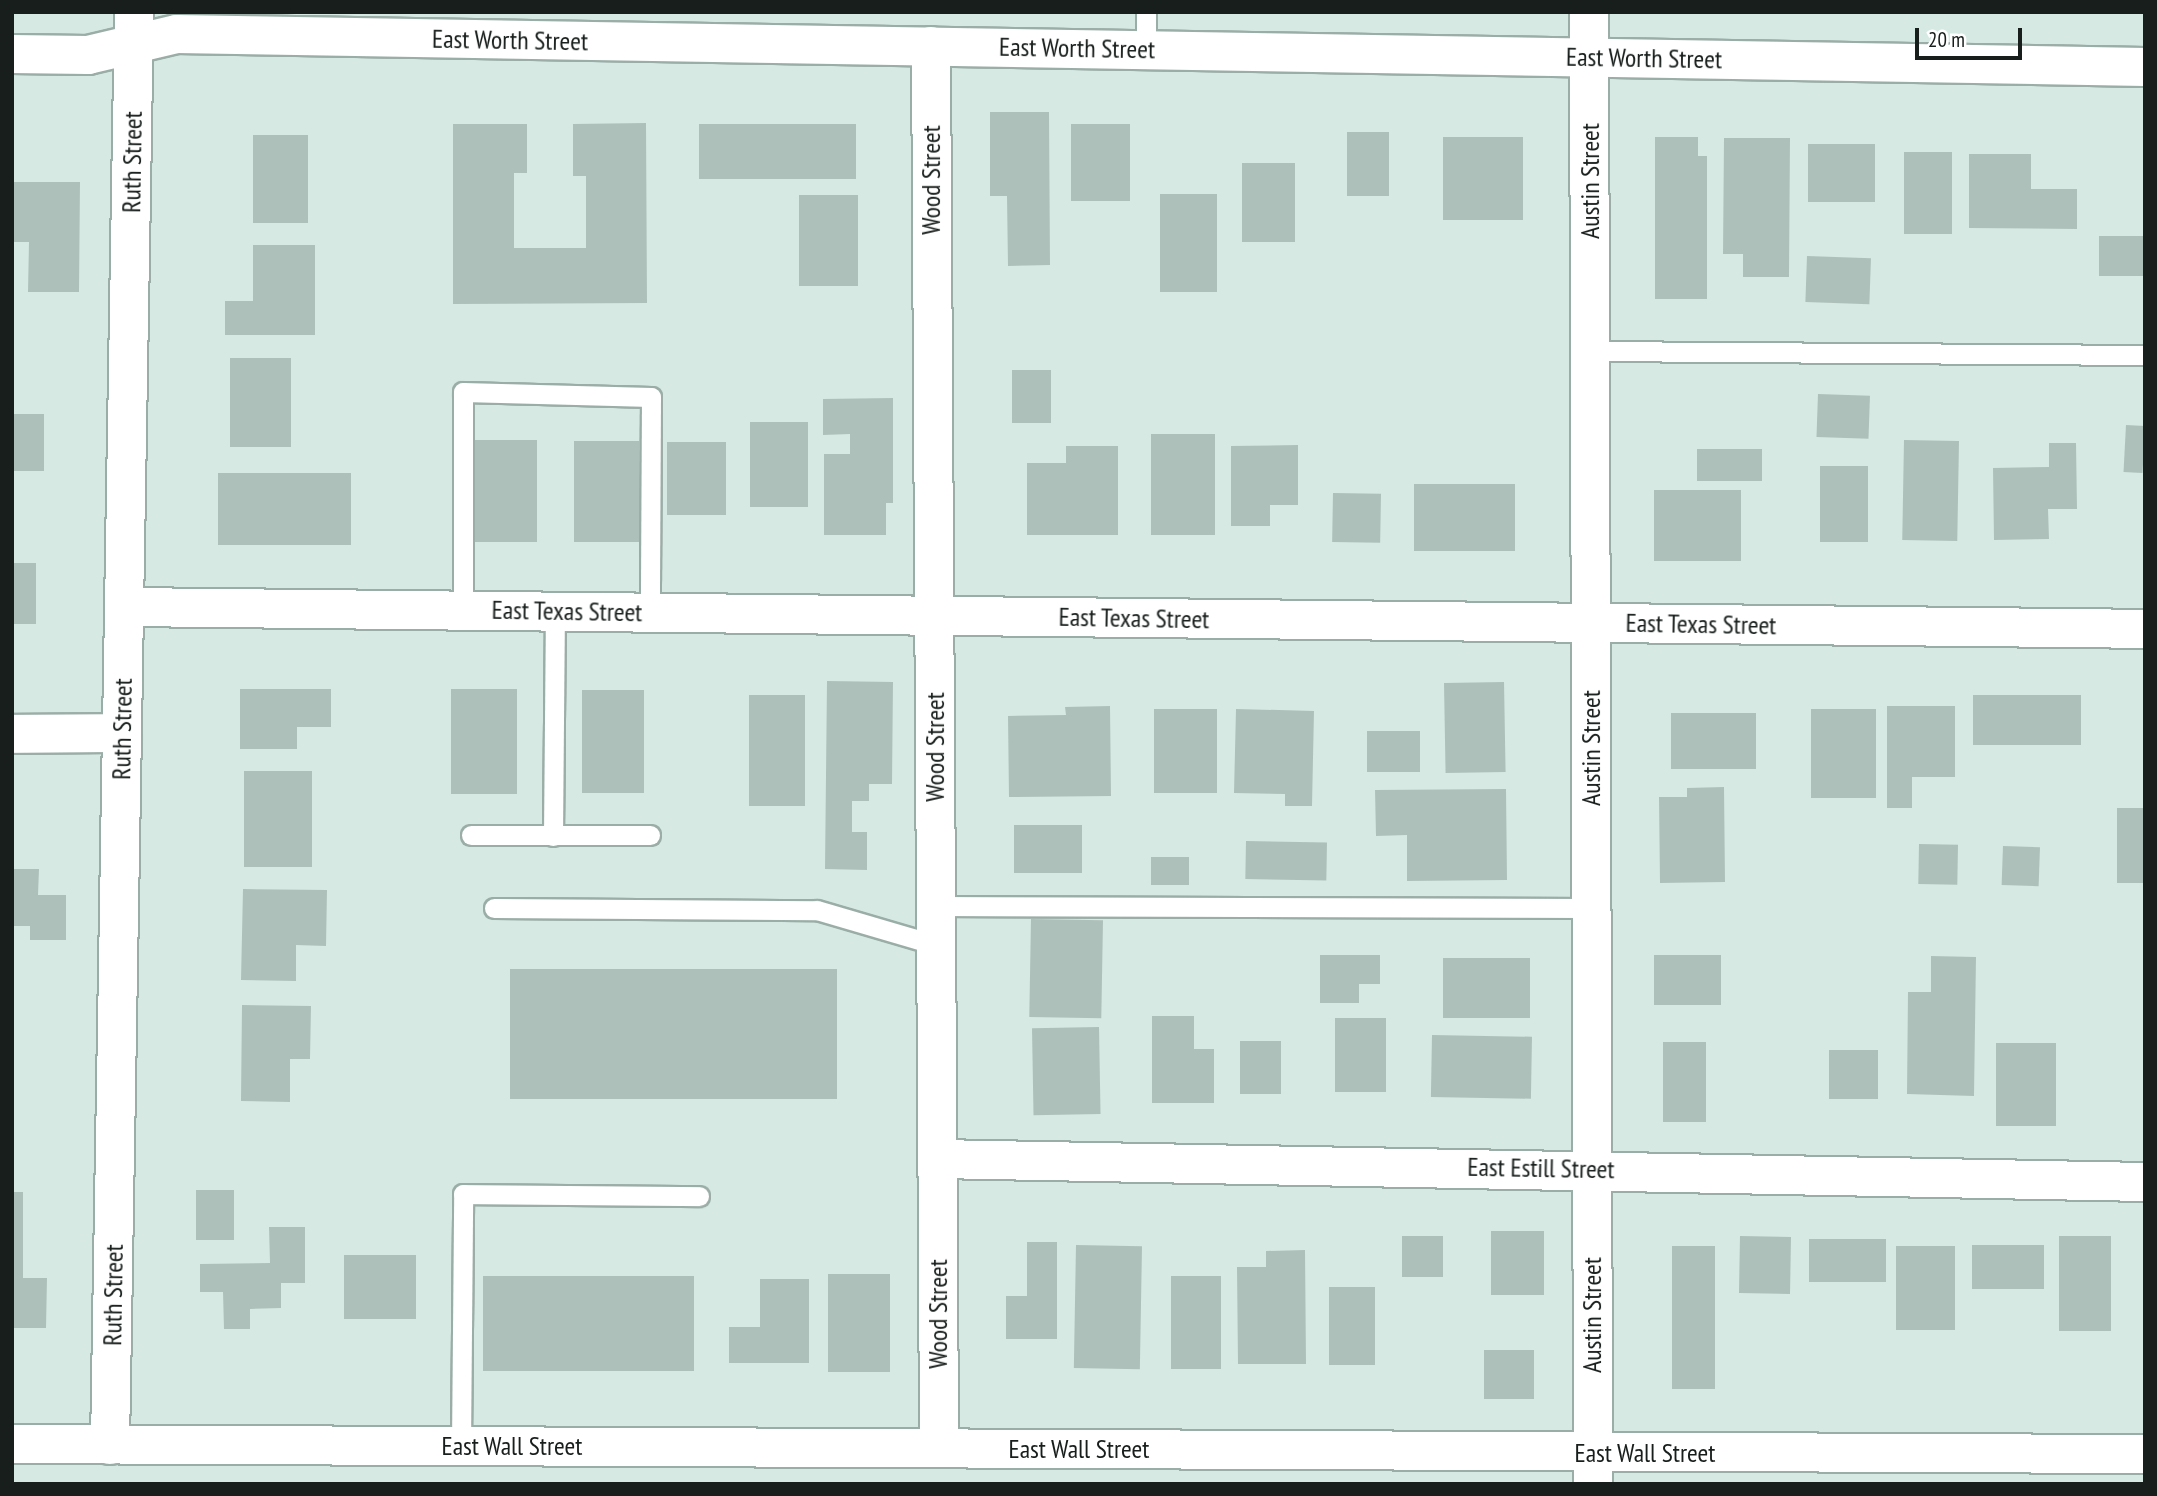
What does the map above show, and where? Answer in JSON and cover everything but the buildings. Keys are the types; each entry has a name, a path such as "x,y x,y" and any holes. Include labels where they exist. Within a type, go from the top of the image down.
{"street":[{"name":"Austin Street","path":"1589,12 1593,1468"},
{"name":"East Worth Street","path":"12,54 88,55 134,28 177,34 931,46 1146,31 1589,56 2145,67"},
{"name":"Ruth Street","path":"110,1445 134,28"},
{"name":"Wood Street","path":"931,46 939,1448"},
{"name":"East Texas Street","path":"124,607 2145,629"},
{"path":"12,734 121,733"},
{"name":"East Estill Street","path":"937,1159 1592,1168 2145,1182"},
{"name":"East Wall Street","path":"12,1444 939,1448 1593,1468 2145,1454"}],"lane":[{"path":"1590,351 2145,355"},
{"path":"463,610 463,392 650,397 650,612"},
{"path":"553,836 555,611"},
{"path":"471,835 650,835"},
{"path":"936,906 1591,908"},
{"path":"494,908 817,910 936,945"},
{"path":"461,1446 463,1194 699,1196"}]}
